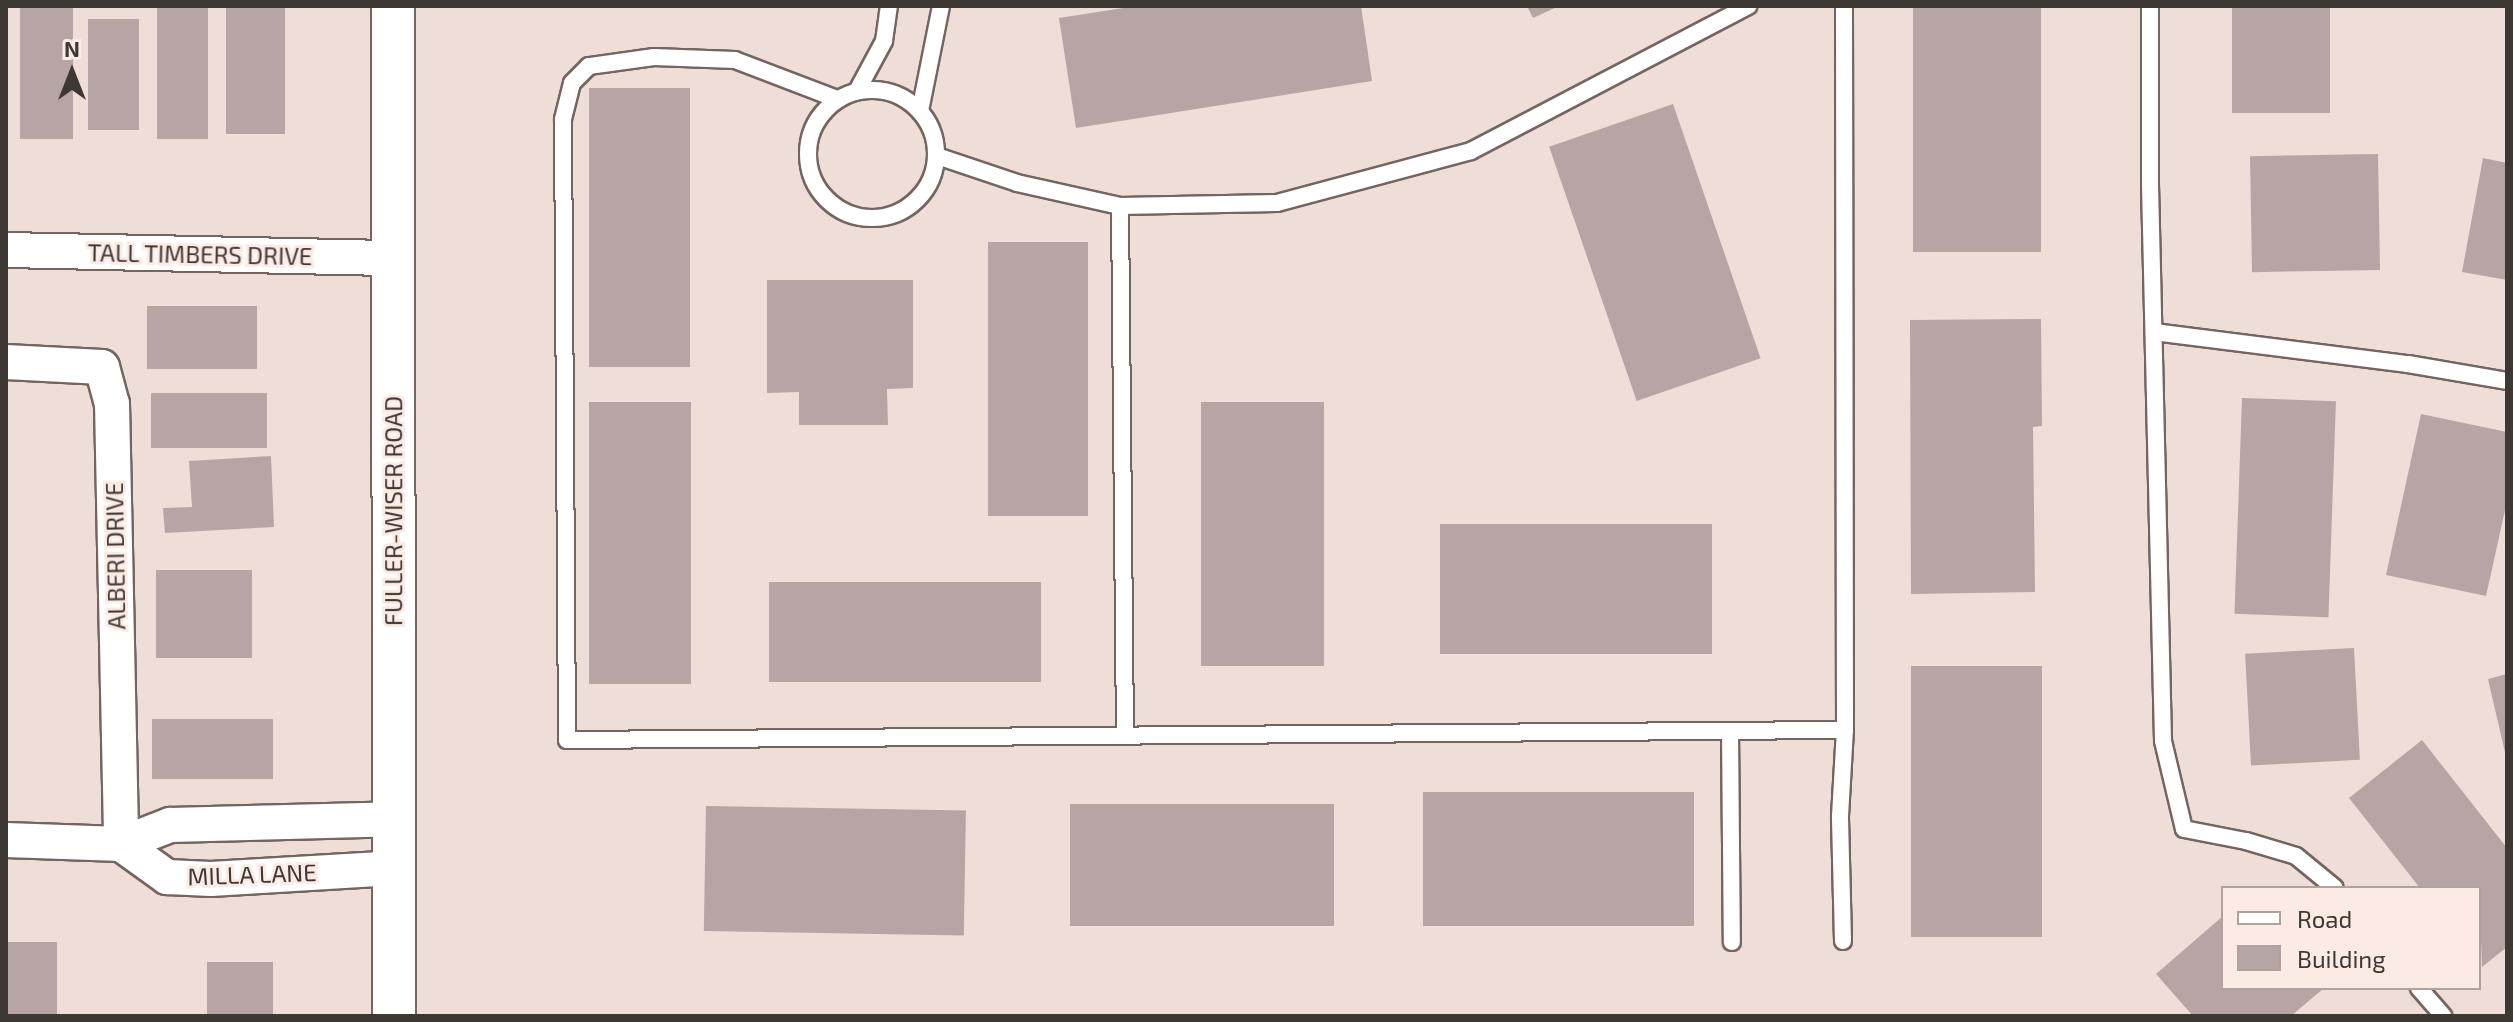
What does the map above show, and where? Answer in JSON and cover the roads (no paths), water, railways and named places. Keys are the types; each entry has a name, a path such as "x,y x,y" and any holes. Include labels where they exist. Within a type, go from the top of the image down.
{"street":[{"name":"FULLER-WISER ROAD","path":"393,6 394,1016"},
{"name":"TALL TIMBERS DRIVE","path":"6,250 393,258"},
{"name":"ALBERI DRIVE","path":"6,362 102,367 112,404 121,844"},
{"path":"6,840 121,844 170,825 394,819"},
{"name":"MILLA LANE","path":"121,844 167,877 211,879 394,868"}],"lane":[{"path":"857,91 884,41 889,6"},
{"path":"920,111 941,6"},
{"path":"937,156 1017,183 1120,206 1277,203 1471,151 1748,6"},
{"path":"1843,941 1840,816 1845,730 1844,6"},
{"path":"2150,6 2163,741 2184,829 2246,841 2296,856 2333,886"},
{"path":"837,99 735,60 654,57 589,66 572,83 563,120 567,740 1845,730"},
{"path":"857,91 892,92 920,111 933,132 937,156 927,188 903,211 871,219 839,210 815,187 806,155 814,123 837,99 857,91"},
{"path":"1120,206 1125,736"},
{"path":"2154,332 2408,364 2507,381"},
{"path":"1730,731 1732,942"},
{"path":"2421,990 2443,1016"}]}
